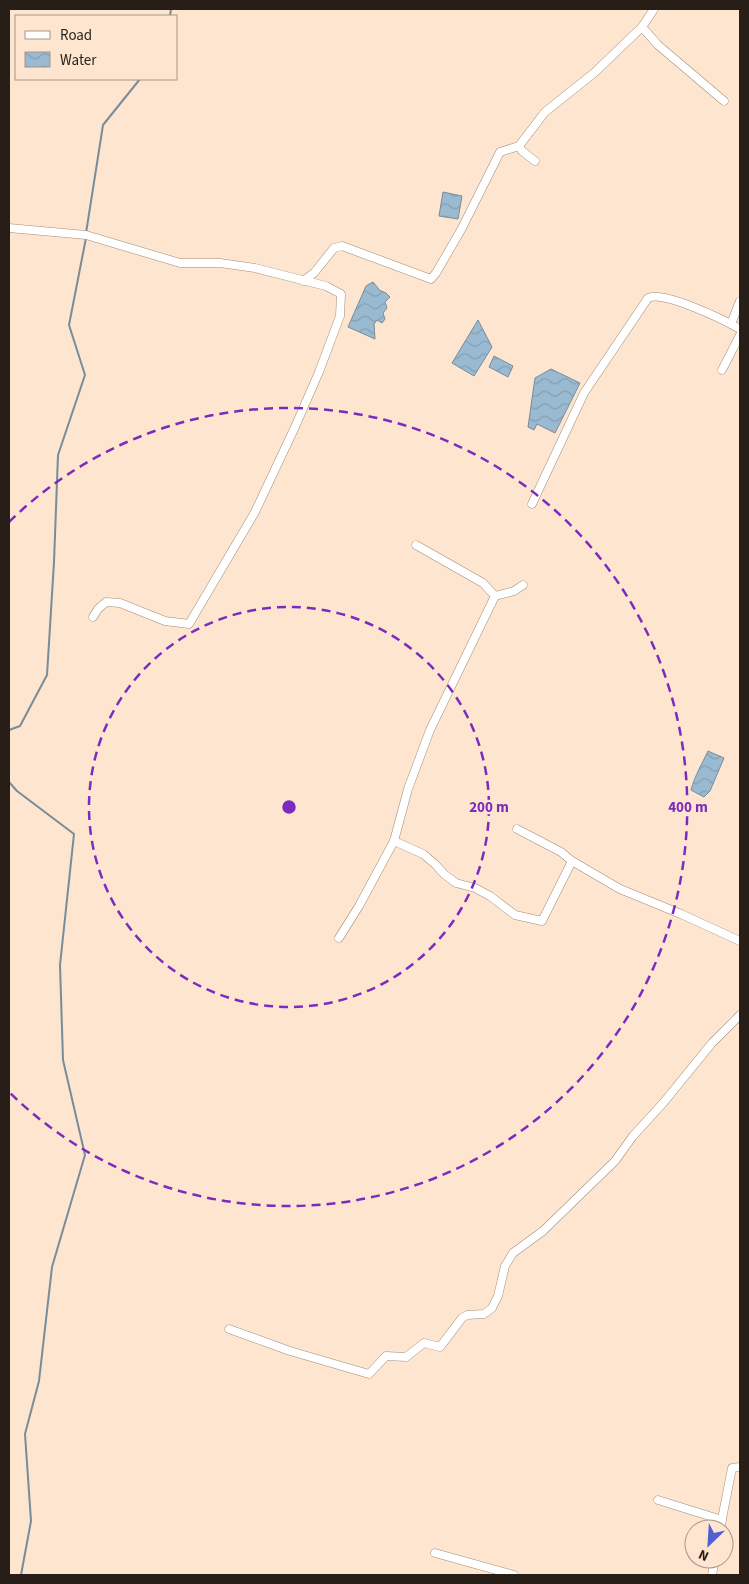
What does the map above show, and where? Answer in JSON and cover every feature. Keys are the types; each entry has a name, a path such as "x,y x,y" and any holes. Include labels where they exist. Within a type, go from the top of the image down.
{"street":[{"path":"303,281 314,273 334,248 342,246 431,279 461,230 500,152 519,146 546,112 594,73 642,27 654,9"},
{"path":"642,27 658,45 724,101"},
{"path":"519,146 522,151 535,161"},
{"path":"9,228 86,235 180,263 220,263 255,268 326,286 341,294 340,316 316,380 255,512 189,624 165,621 120,603 106,602 93,617"},
{"path":"532,504 584,393 648,298 652,296 674,299 740,329"},
{"path":"731,324 740,301"},
{"path":"722,370 740,335"},
{"path":"416,545 483,583 495,596"},
{"path":"339,938 359,906 394,841 408,789 430,730 495,596 514,591 524,585"},
{"path":"517,829 561,852 572,861 620,889 740,941"},
{"path":"394,841 423,854 456,883 475,888 490,896 515,915 542,922 572,861"},
{"path":"230,1328 290,1350 369,1374 386,1356 406,1357 424,1343 440,1347 462,1318 467,1315 484,1314 492,1308 498,1296 504,1266 513,1253 543,1231 615,1160 633,1136 712,1044 740,1015"},
{"path":"722,1519 732,1468 740,1468"},
{"path":"658,1500 719,1519"},
{"path":"435,1553 514,1575"}],"water":[{"path":"443,192 462,196 458,219 439,216"},
{"path":"373,282 379,290 390,297 385,302 387,308 383,313 385,319 382,323 377,320 374,324 375,339 348,327 366,286"},
{"path":"478,320 492,347 474,376 452,363"},
{"path":"494,356 513,366 508,377 489,367"},
{"path":"551,369 580,383 555,433 537,424 534,430 528,427 535,378"},
{"path":"708,751 724,758 710,791 704,797 691,790"}],"waterway":[{"path":"170,15 171,9"},
{"path":"86,233 103,125 139,80"},
{"path":"9,730 20,726 47,675 58,455 85,375 69,325 86,238"},
{"path":"9,782 17,791 74,834 60,965 63,1060 85,1155 52,1267 39,1381 25,1434 31,1521 21,1575"}]}
